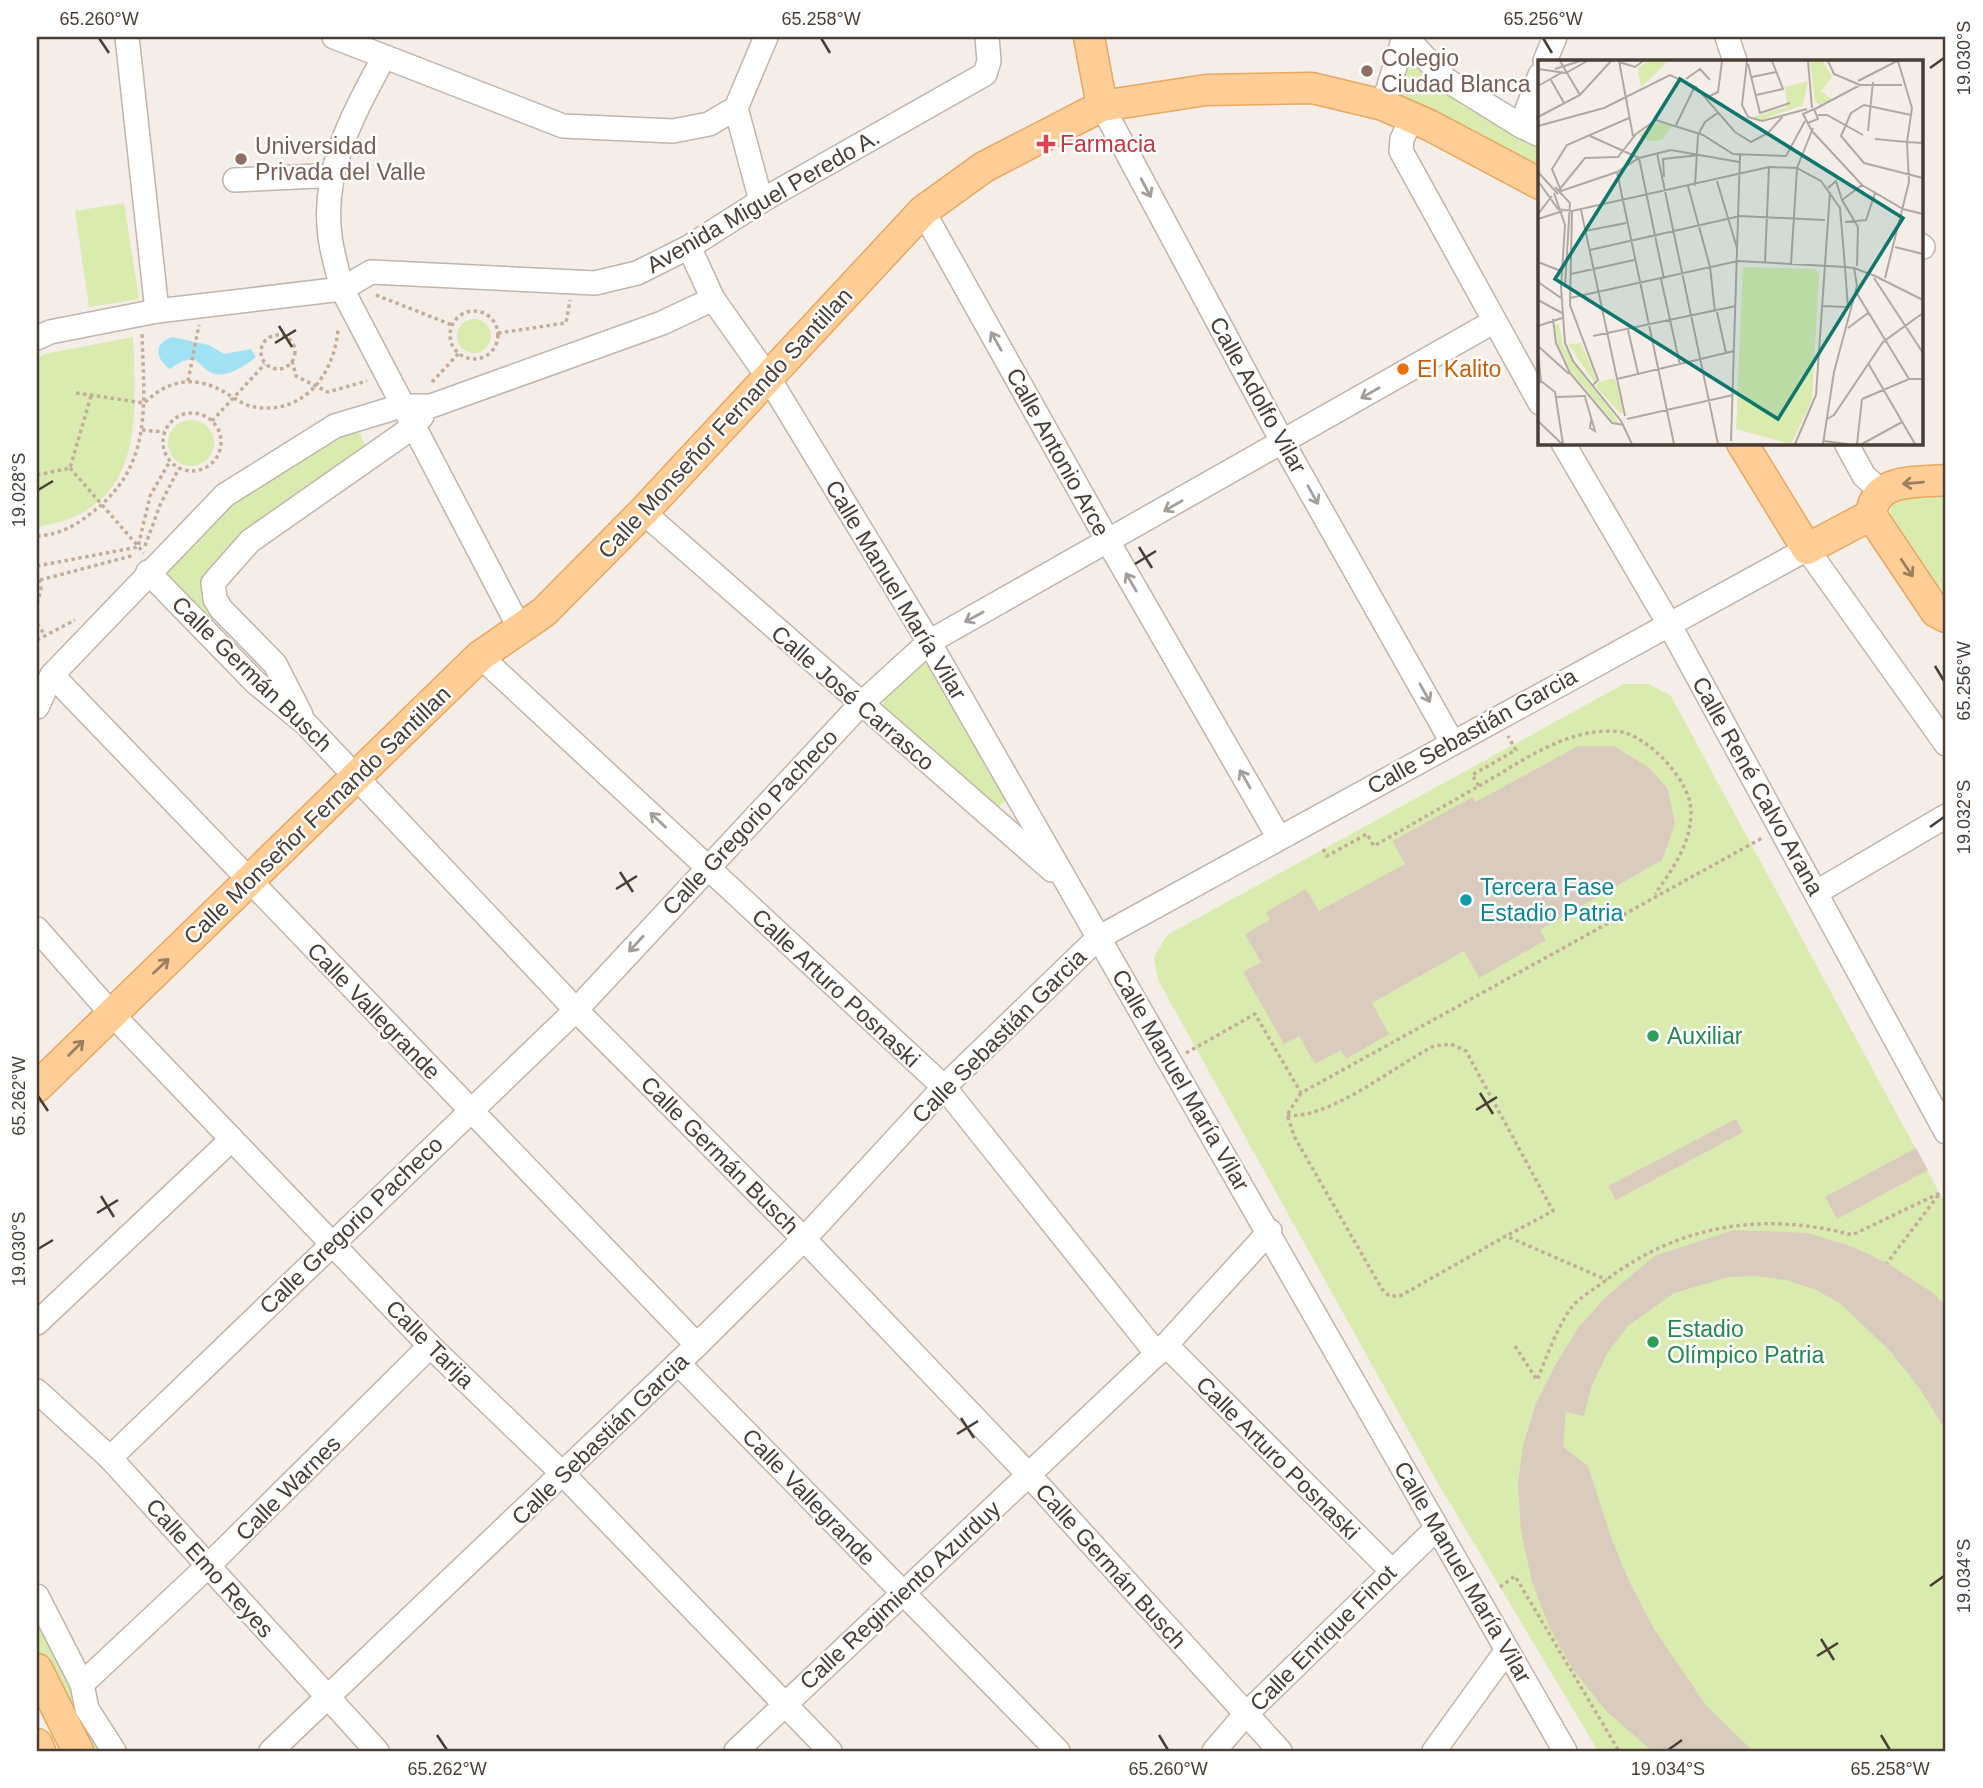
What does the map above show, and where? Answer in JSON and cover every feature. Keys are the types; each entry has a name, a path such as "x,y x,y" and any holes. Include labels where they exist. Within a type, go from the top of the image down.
{"main road":[{"name":"Calle Adolfo Vilar","path":"1089,37 1102,106"},
{"name":"Calle Monseñor Fernando Santillan","path":"37,1087 480,656 544,612 643,512 923,211 984,167 1102,106 1206,90 1312,88 1382,105 1538,183"},
{"path":"1743,444 1807,549"},
{"name":"Calle Sebastián Garcia","path":"1807,549 1875,503 1894,485 1946,480"},
{"path":"1875,503 1936,612 1946,617"},
{"path":"37,1669 78,1751"},
{"path":"37,1697 67,1751"},
{"path":"37,1744 40,1751"}],"street":[{"path":"128,37 149,312"},
{"path":"334,37 563,127 673,131 709,124 736,108 766,37"},
{"name":"Avenida Miguel Peredo A.","path":"37,338 50,332 149,312 346,287 371,272 595,283 637,273 689,247 761,201 985,74 989,61 987,37"},
{"path":"1382,105 1405,37 1445,79 1530,130 1538,86"},
{"path":"1545,60 1555,37"},
{"path":"1727,37 1735,60"},
{"path":"384,57 343,135 331,179 330,235 346,287 386,376 414,411 520,629"},
{"name":"Calle Adolfo Vilar","path":"1102,106 1283,443 1452,742"},
{"path":"736,108 761,201"},
{"path":"1412,118 1402,139 1401,151 1538,401"},
{"path":"235,180 317,176 331,179"},
{"name":"Calle Antonio Arce","path":"923,211 1109,543 1279,838"},
{"name":"Calle Manuel María Vilar","path":"689,247 713,299 768,377 929,642 1270,1231 1566,1751"},
{"path":"37,707 45,676 93,631 148,563 225,495 335,426 414,411 662,323 713,299"},
{"name":"Calle Gregorio Pacheco","path":"110,1458 576,1010 860,705 929,642 1109,543 1493,322"},
{"path":"306,724 275,664 221,610 215,599 213,583 250,541 414,411"},
{"name":"Calle René Calvo Arana","path":"1564,444 1669,624 1946,1132"},
{"path":"1847,444 1875,503"},
{"name":"Calle José Carrasco","path":"643,512 860,705 1065,881"},
{"path":"1807,549 1946,744"},
{"name":"Calle Sebastián Garcia","path":"271,1751 328,1700 697,1345 804,1239 944,1087 1098,938 1807,549"},
{"name":"Calle Germán Busch","path":"148,563 255,682 306,724 576,1010 804,1239 1028,1474 1245,1716 1280,1751"},
{"name":"Calle Arturo Posnaski","path":"480,656 944,1087 1161,1350 1391,1570"},
{"name":"Calle Vallegrande","path":"45,676 250,882 697,1345"},
{"path":"1817,892 1946,816"},
{"name":"Calle Tarija","path":"37,929 111,1013 430,1346 563,1474 830,1751"},
{"path":"37,1323 232,1139"},
{"name":"Calle Regimiento Azurduy","path":"736,1751 1161,1350 1270,1231"},
{"name":"Calle Warnes","path":"82,1684 208,1566 430,1346"},
{"name":"Calle Vallegrande","path":"678,1363 1059,1751"},
{"name":"Calle Emo Reyes","path":"37,1391 110,1458 377,1751"},
{"name":"Calle Enrique Finot","path":"1213,1751 1391,1570 1437,1528"},
{"path":"37,1596 82,1684 87,1709 114,1751"},
{"path":"1434,1751 1507,1650"}],"path":[{"path":"498,333 566,323 573,282"},
{"path":"144,403 158,389 188,381 211,384 252,407 269,408 293,403 317,386 337,344 346,287 452,325"},
{"path":"479,311 492,319 498,333 494,348 482,357 466,357 459,353 451,340 452,325 464,314 479,311"},
{"path":"37,536 50,535 76,525 102,506 130,471 142,430 149,312"},
{"path":"265,363 261,347 273,335 290,340 295,350 292,361 296,376 328,392 386,376"},
{"path":"188,381 197,336"},
{"path":"414,411 459,353"},
{"path":"265,363 279,369 292,361"},
{"path":"212,421 265,363"},
{"path":"76,394 144,403"},
{"path":"69,468 91,396"},
{"path":"189,413 212,421 220,435 215,458 195,471 179,468 170,461 163,447 164,432 174,419 189,413"},
{"path":"142,430 164,432"},
{"path":"138,547 150,496 170,461"},
{"path":"37,475 69,468"},
{"path":"69,468 138,547 148,563"},
{"path":"148,563 160,505 179,468"},
{"path":"37,566 138,547"},
{"path":"40,580 148,563"},
{"path":"37,573 41,589 37,604"},
{"path":"37,640 74,620 84,621 93,631"},
{"path":"37,624 45,635"},
{"path":"1479,786 1472,775 1516,750 1498,717"},
{"path":"1323,849 1327,856 1367,834 1374,846 1561,740 1591,732 1625,732 1660,753 1679,780 1691,811 1682,854 1654,896"},
{"path":"1287,1115 1301,1093 1781,828"},
{"path":"1171,1062 1255,1014 1301,1093"},
{"path":"1451,1044 1466,1051 1553,1211 1400,1296 1389,1296 1382,1289 1295,1138 1287,1115 1300,1117 1336,1102 1434,1046 1451,1044"},
{"path":"1515,1346 1537,1381 1572,1307 1630,1261 1694,1233 1753,1222 1825,1228 1852,1235 1940,1193 1887,1263"},
{"path":"1506,1236 1607,1280"},
{"path":"1500,1587 1515,1576 1619,1751"}],"green space":[{"path":"1407,58 1414,59 1461,105 1538,148 1538,172 1392,94"},
{"path":"124,203 139,299 89,307 75,211"},
{"path":"474,319 486,324 491,336 486,348 474,353 462,348 457,336 462,324"},
{"path":"133,337 132,430 127,458 116,482 98,502 72,517 37,527 37,359 44,354"},
{"path":"191,420 207,427 214,443 207,459 191,466 175,459 168,443 175,427"},
{"path":"360,433 367,449 205,578 216,618 210,626 164,576 168,563 229,505 337,437"},
{"path":"1946,489 1946,601 1891,523 1890,504 1895,496"},
{"path":"924,663 934,666 1008,798 997,809 884,711 884,699"},
{"name":"Estadio Olímpico Patria","path":"1624,684 1649,684 1671,696 1946,1205 1946,1751 1598,1751 1436,1480 1158,980 1154,957 1167,935"},
{"path":"37,1617 105,1751 83,1751 37,1660"}],"water":[{"path":"172,337 209,345 224,354 251,349 256,357 227,374 214,374 194,359 182,361 170,369 161,360 158,352 162,343"}],"building":[{"name":"Tercera Fase Estadio Patria","path":"1578,746 1614,746 1648,767 1668,789 1675,824 1662,860 1540,930 1546,940 1479,978 1464,951 1372,1003 1389,1034 1346,1059 1341,1050 1315,1064 1299,1036 1284,1044 1243,972 1261,962 1245,934 1270,920 1266,912 1306,889 1319,911 1405,864 1392,841 1473,797 1476,802"},
{"path":"1736,1119 1743,1132 1616,1200 1608,1186"},
{"path":"1916,1148 1928,1170 1837,1219 1825,1197"},
{"name":"Estadio Olímpico Patria","path":"1734,1230 1808,1233 1853,1247 1887,1263 1933,1293 1946,1306 1946,1431 1920,1389 1891,1352 1841,1304 1816,1290 1786,1280 1755,1276 1729,1277 1674,1293 1628,1326 1608,1352 1592,1385 1584,1416 1566,1412 1563,1447 1588,1466 1611,1537 1629,1581 1654,1629 1706,1705 1753,1751 1652,1751 1606,1711 1572,1668 1549,1626 1532,1582 1521,1531 1518,1482 1523,1446 1536,1403 1556,1364 1578,1328 1604,1299 1654,1256"}],"place":[{"name":"Colegio Ciudad Blanca","path":"1367,71"},
{"name":"Farmacia","path":"1046,144"},
{"name":"Universidad Privada del Valle","path":"241,159"},
{"name":"El Kalito","path":"1403,369"},
{"name":"Tercera Fase Estadio Patria","path":"1466,900"},
{"name":"Auxiliar","path":"1653,1036"},
{"name":"Estadio Olímpico Patria","path":"1653,1342"}]}
